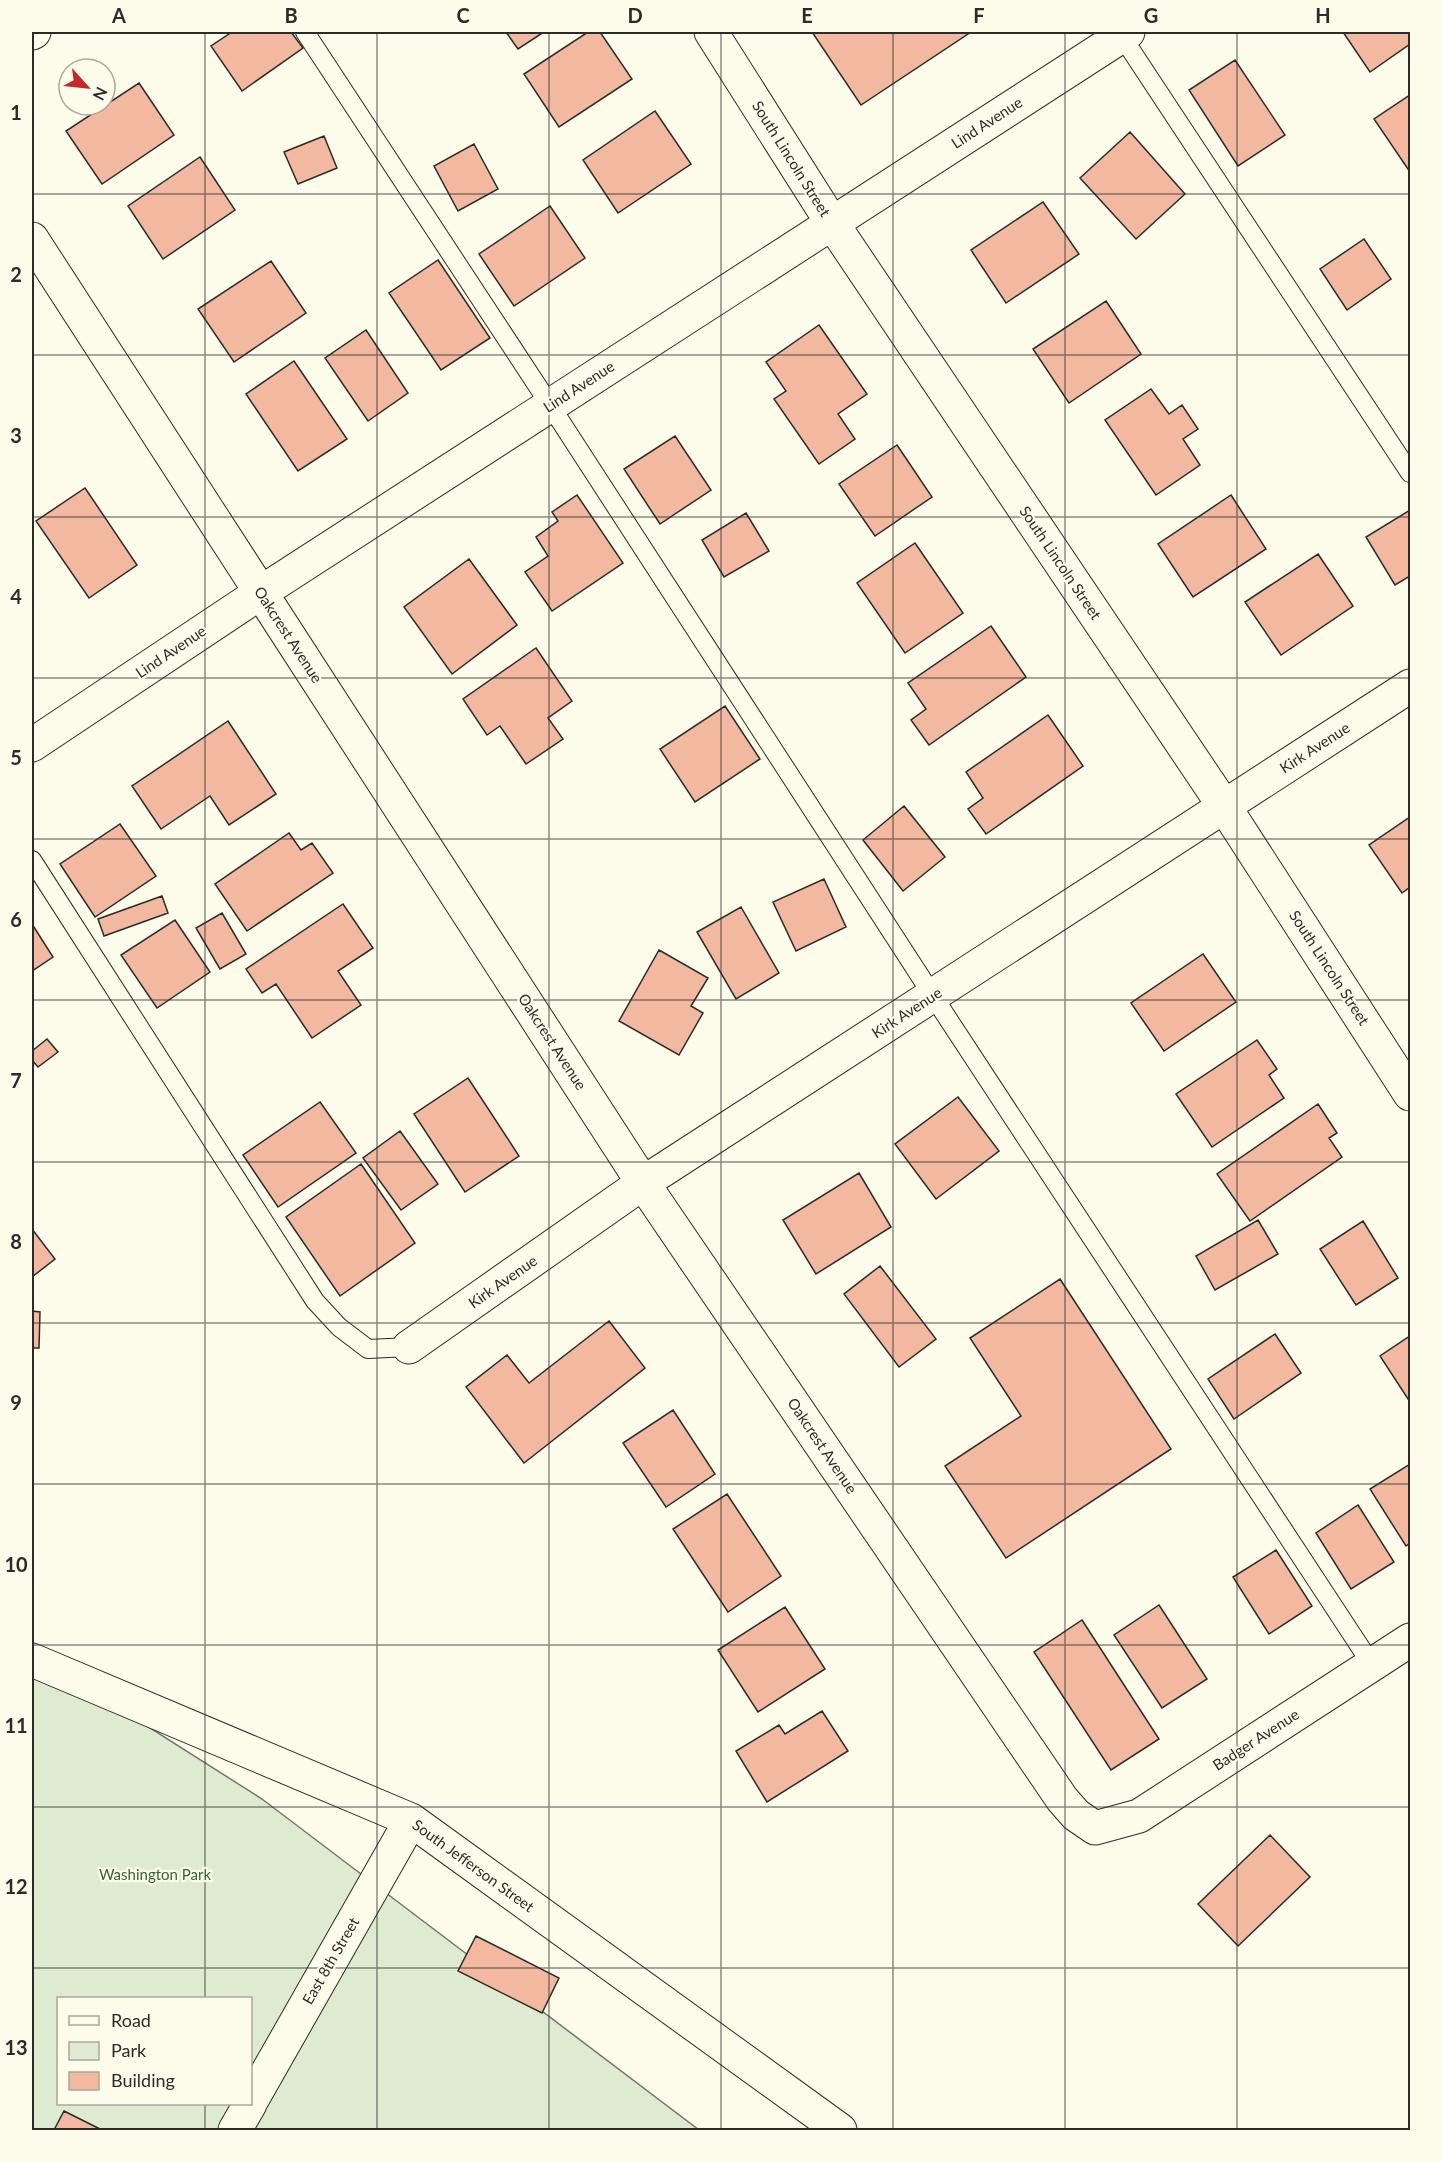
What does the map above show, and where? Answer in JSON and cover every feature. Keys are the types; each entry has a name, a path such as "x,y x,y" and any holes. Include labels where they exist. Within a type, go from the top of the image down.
{"street":[{"name":"South Lincoln Street","path":"711,32 831,223 1224,806 1410,1094"},
{"name":"Lind Avenue","path":"32,745 261,593 1123,33"},
{"name":"Oakcrest Avenue","path":"32,239 643,1183 1062,1798 1076,1815 1095,1827"},
{"name":"Kirk Avenue","path":"409,1347 643,1183 1410,686"},
{"name":"Badger Avenue","path":"1095,1827 1139,1816 1410,1640"},
{"name":"South Jefferson Street","path":"32,1660 411,1820 840,2130"},
{"name":"East 8th Street","path":"252,2099 411,1820"},
{"name":"East 8th Street","path":"235,2130 249,2105"}],"lane":[{"path":"305,32 1372,1665"},
{"path":"1123,33 1410,473"},
{"path":"32,860 315,1301 339,1328 368,1349 409,1347"}],"green space":[{"name":"Washington Park","path":"32,1653 262,1799 699,2130 32,2130"}],"building":[{"path":"232,32 291,32 303,48 242,91 211,46"},
{"path":"506,32 544,32 518,49"},
{"path":"588,32 600,32 632,79 559,127 524,74"},
{"path":"812,32 971,32 861,105"},
{"path":"1343,32 1410,32 1410,44 1370,72"},
{"path":"1235,60 1285,135 1238,166 1189,90"},
{"path":"139,83 174,135 102,184 66,131 87,117 117,117 117,97"},
{"path":"1410,95 1410,172 1374,119"},
{"path":"655,111 691,164 618,213 583,160"},
{"path":"1130,132 1185,194 1136,239 1080,178"},
{"path":"324,136 337,168 298,184 284,152"},
{"path":"474,144 498,189 458,211 434,166"},
{"path":"200,157 235,210 163,259 128,206"},
{"path":"1043,202 1079,254 1006,303 971,250"},
{"path":"550,206 585,258 514,306 479,254"},
{"path":"1364,239 1391,279 1347,310 1320,269"},
{"path":"438,260 490,338 441,370 389,293"},
{"path":"271,261 306,313 234,362 198,309"},
{"path":"1106,301 1141,354 1069,403 1033,349"},
{"path":"819,325 867,394 838,414 855,439 819,464 774,399 786,391 766,362"},
{"path":"366,330 408,393 368,421 325,358"},
{"path":"294,361 347,439 298,471 246,394"},
{"path":"1151,389 1169,414 1182,405 1198,429 1183,439 1200,465 1156,495 1105,420"},
{"path":"675,436 711,490 660,524 624,469"},
{"path":"897,445 932,497 875,536 839,484"},
{"path":"85,488 137,565 89,598 36,521"},
{"path":"577,495 623,563 552,611 525,572 548,556 536,537 558,521 552,512"},
{"path":"1231,495 1266,549 1193,597 1158,544"},
{"path":"1410,510 1410,576 1395,585 1366,537"},
{"path":"746,513 769,551 724,577 702,540"},
{"path":"915,543 963,613 905,653 857,583"},
{"path":"1318,554 1353,606 1281,655 1245,602"},
{"path":"469,559 517,625 452,674 404,607"},
{"path":"991,626 1026,677 929,745 911,720 926,709 908,683"},
{"path":"536,648 572,701 548,718 563,739 526,764 500,726 487,735 463,699"},
{"path":"725,706 760,759 695,802 660,749"},
{"path":"1048,715 1083,766 986,834 968,809 983,798 966,772"},
{"path":"228,721 276,794 229,825 210,796 161,829 132,786"},
{"path":"904,806 945,857 903,891 863,840"},
{"path":"1410,817 1410,887 1402,893 1369,845"},
{"path":"120,824 156,876 95,917 60,864"},
{"path":"289,833 301,850 312,843 333,873 247,931 215,884"},
{"path":"824,879 846,927 796,951 773,902"},
{"path":"162,896 168,913 104,936 98,919"},
{"path":"343,904 373,948 338,971 361,1005 312,1038 276,984 262,993 246,969"},
{"path":"741,907 779,973 736,999 697,932"},
{"path":"222,913 246,954 220,969 196,928"},
{"path":"175,920 210,972 157,1008 121,955"},
{"path":"32,924 53,957 32,971"},
{"path":"659,950 708,978 691,1006 703,1013 679,1055 619,1021"},
{"path":"1203,954 1236,1002 1164,1051 1131,1003"},
{"path":"47,1039 58,1052 38,1067 32,1060 32,1051"},
{"path":"1257,1040 1277,1069 1269,1075 1284,1098 1212,1147 1176,1094"},
{"path":"468,1078 519,1156 465,1192 414,1114"},
{"path":"958,1097 999,1151 936,1199 895,1144"},
{"path":"320,1102 356,1153 278,1207 243,1155"},
{"path":"1318,1104 1337,1133 1329,1138 1342,1157 1250,1221 1217,1174"},
{"path":"400,1131 438,1184 401,1210 363,1158"},
{"path":"361,1164 415,1243 340,1296 286,1217"},
{"path":"859,1173 891,1227 816,1274 783,1220"},
{"path":"1258,1220 1278,1254 1215,1290 1196,1256"},
{"path":"1363,1221 1398,1278 1356,1305 1320,1249"},
{"path":"32,1229 55,1259 32,1277"},
{"path":"880,1266 936,1339 899,1367 844,1294"},
{"path":"1060,1279 1171,1449 1006,1558 945,1466 1021,1416 970,1338"},
{"path":"32,1311 40,1312 39,1348 32,1348"},
{"path":"609,1321 645,1368 524,1463 466,1387 507,1355 529,1383"},
{"path":"1275,1334 1301,1373 1234,1419 1208,1379"},
{"path":"1410,1336 1410,1402 1380,1356"},
{"path":"673,1410 715,1474 666,1507 623,1443"},
{"path":"1410,1464 1410,1543 1406,1546 1370,1489"},
{"path":"727,1494 781,1576 728,1612 673,1529"},
{"path":"1358,1505 1394,1562 1351,1589 1316,1533"},
{"path":"1276,1550 1312,1606 1269,1634 1233,1577"},
{"path":"1159,1605 1207,1679 1162,1708 1114,1635"},
{"path":"785,1607 825,1669 758,1712 718,1650"},
{"path":"1082,1620 1159,1739 1111,1770 1034,1652"},
{"path":"822,1711 848,1751 767,1802 736,1751 779,1725 785,1734"},
{"path":"1270,1835 1310,1877 1238,1946 1198,1904"},
{"path":"476,1936 559,1978 542,2013 458,1971"},
{"path":"64,2111 102,2130 54,2130"}]}
